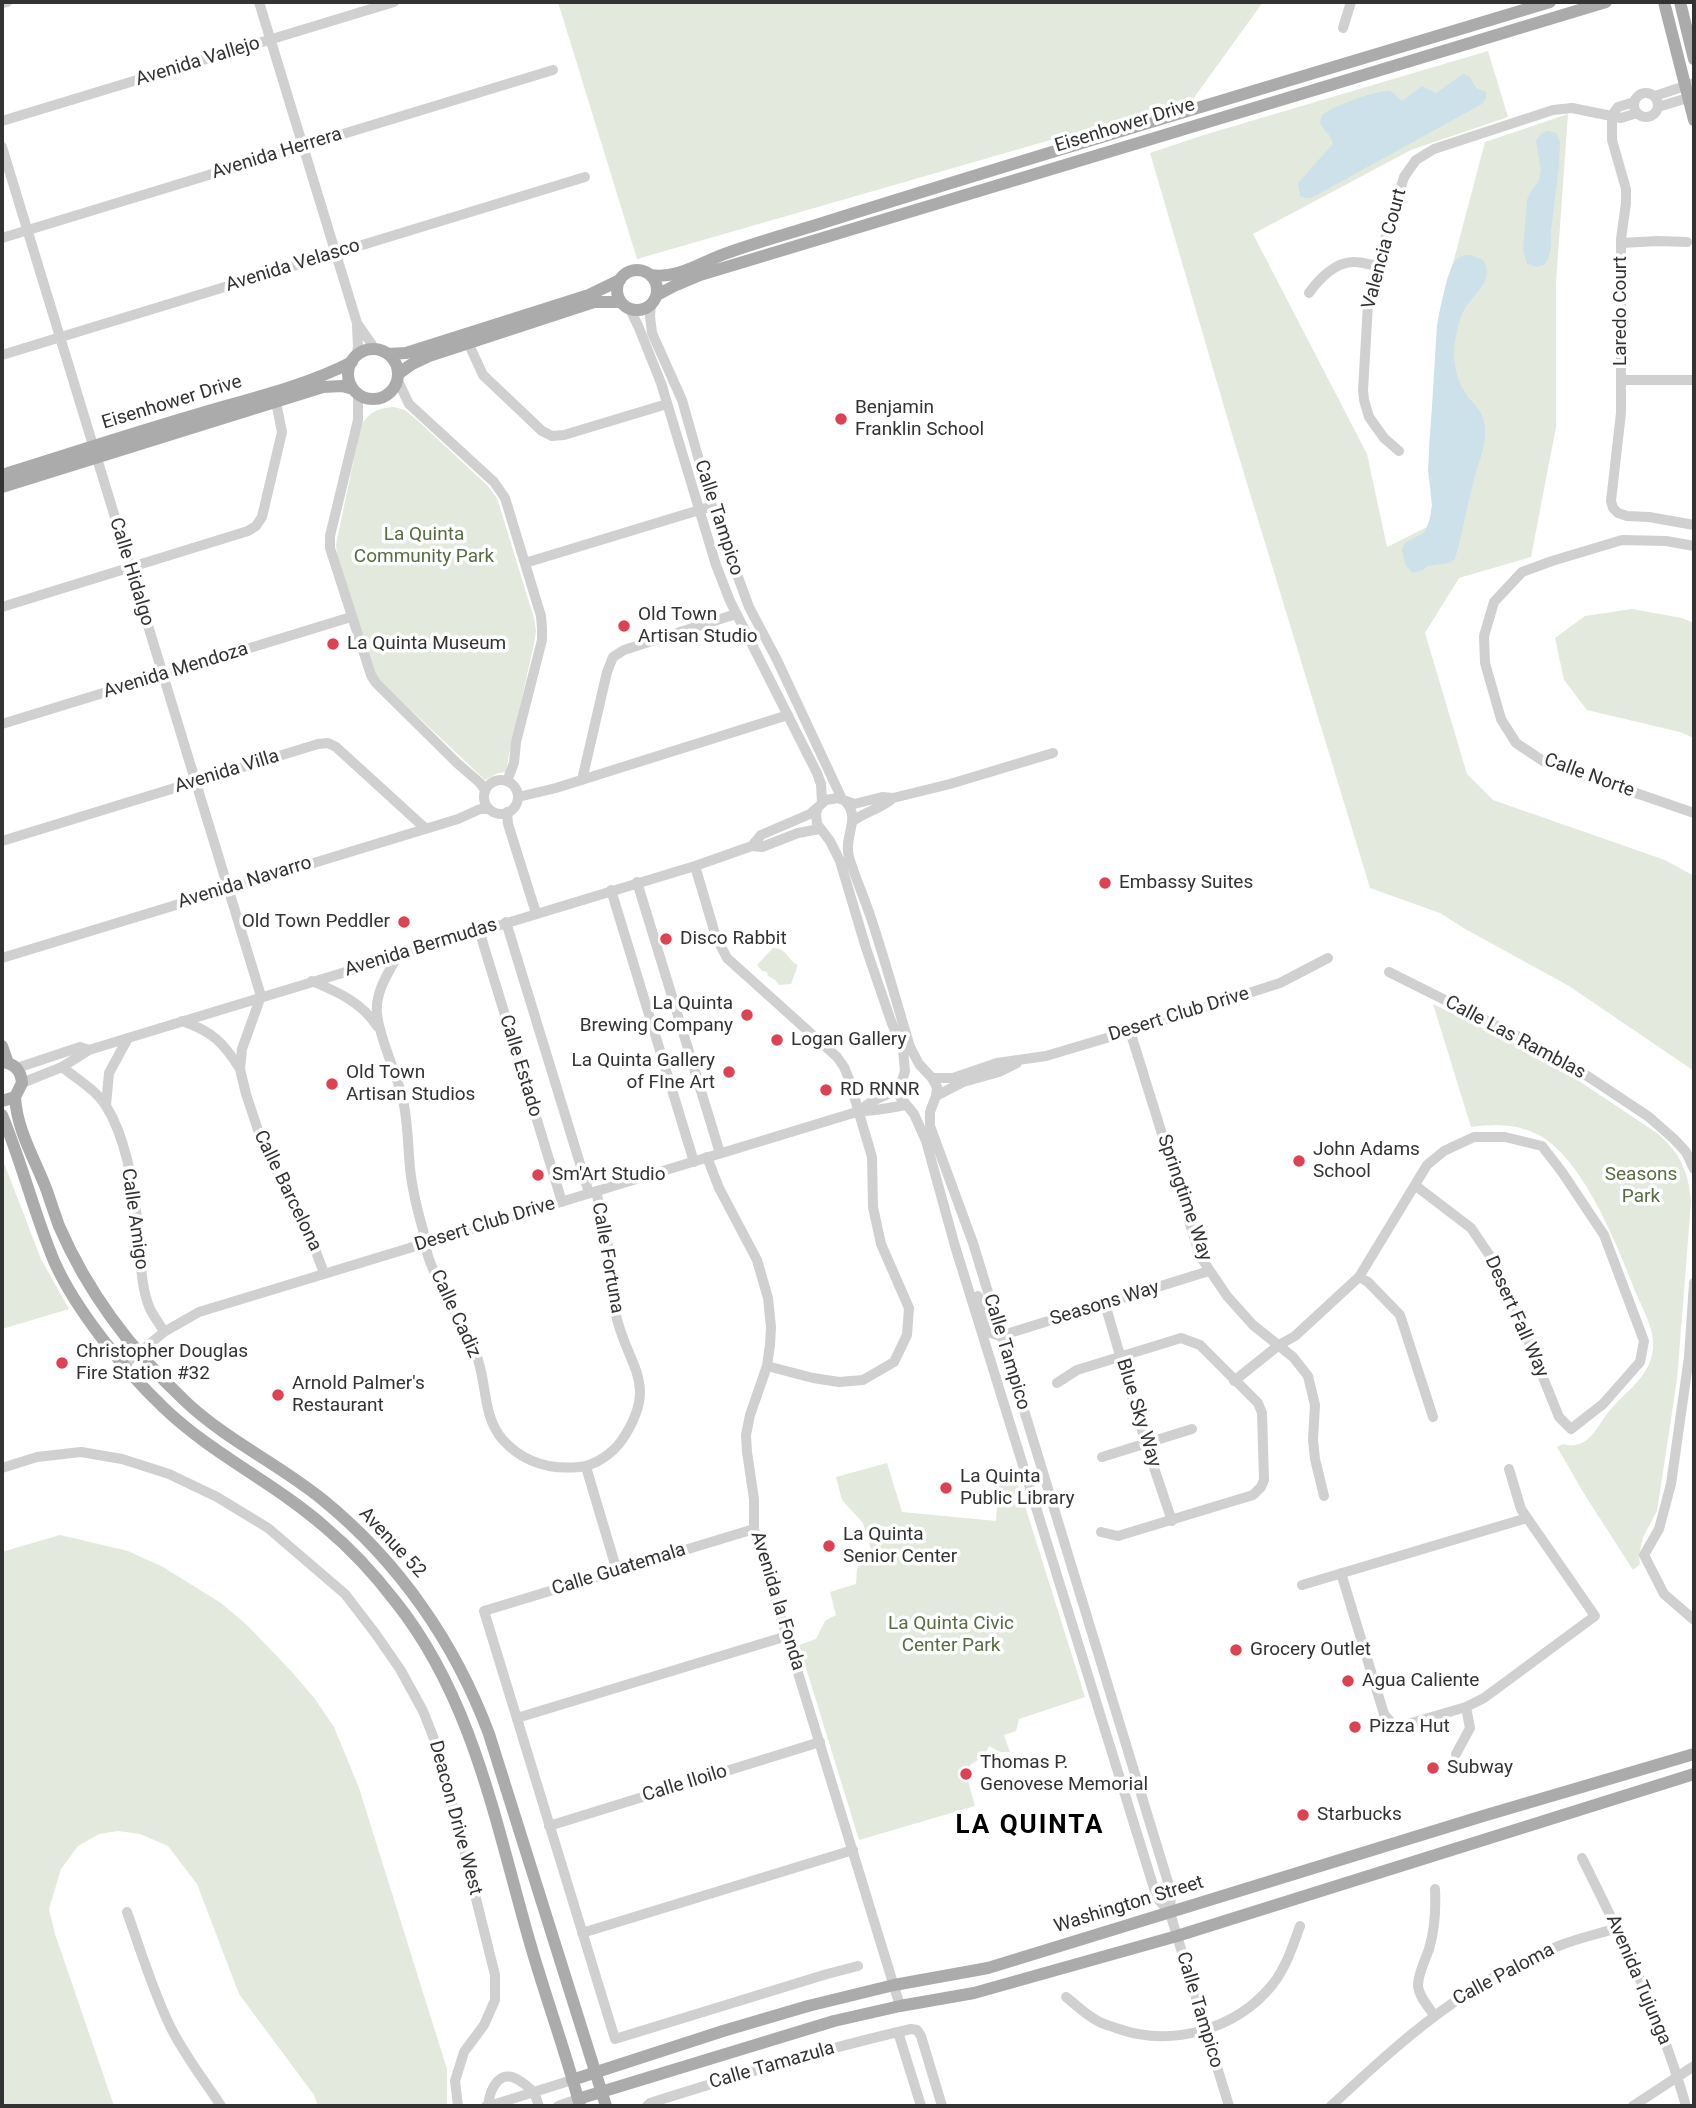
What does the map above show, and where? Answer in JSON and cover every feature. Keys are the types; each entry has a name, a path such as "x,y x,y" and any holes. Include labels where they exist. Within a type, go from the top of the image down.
{"main road":[{"name":"Eisenhower Drive","path":"2,475 95,453 323,387 342,386 371,399 385,396 395,386 398,377 420,360 465,338 589,295 620,280 628,272 639,270 658,276 677,274 728,252 1550,2"},
{"name":"Eisenhower Drive","path":"388,354 406,353 594,302 625,305 641,310 699,275 1606,2"},
{"path":"1664,2 1690,91 1694,120"},
{"path":"1680,2 1694,60"},
{"path":"996,185 1000,176 1040,163 1051,152"},
{"path":"775,253 776,245 790,233"},
{"path":"650,275 656,284 654,300"},
{"path":"620,280 617,291 625,305"},
{"name":"Eisenhower Drive","path":"2,487 95,453 149,428 303,383 332,372 361,352 375,349"},
{"path":"375,349 388,354 396,366 398,377"},
{"path":"354,359 348,376 356,392"},
{"path":"2,1046 9,1064 22,1083 15,1097 2,1101"},
{"name":"Avenue 52","path":"15,1097 21,1133 38,1168 59,1225 98,1299 127,1339 186,1402 226,1434 322,1499 360,1534 394,1570 445,1639 469,1684 489,1734 606,2106"},
{"name":"Avenue 52","path":"2,1115 55,1263 78,1303 110,1349 164,1408 200,1439 326,1527 396,1602 426,1646 450,1689 474,1747 579,2103"},
{"path":"2,1137 20,1181 27,1188"},
{"name":"Washington Street","path":"572,2080 808,2006 894,1985 988,1968 1694,1754"},
{"path":"579,2103 602,2091 834,2021 974,1993 1177,1936 1694,1774"}],"street":[{"path":"2,4 7,2"},
{"path":"259,2 357,323 358,346 354,359"},
{"name":"Avenida Vallejo","path":"2,121 394,2"},
{"path":"1343,28 1351,2"},
{"name":"Avenida Herrera","path":"2,238 553,70"},
{"path":"1635,108 1636,96 1643,92 1655,96 1690,91"},
{"path":"1612,115 1618,107 1635,108 1642,116 1650,116 1658,107 1690,91"},
{"path":"1655,96 1658,107"},
{"name":"Valencia Court","path":"1399,451 1375,427 1364,400 1368,304 1405,177 1416,160 1434,149 1553,110 1572,108 1612,115"},
{"name":"Laredo Court","path":"1612,115 1612,140 1626,189 1621,243 1619,436 1612,491 1613,508 1627,516 1694,525"},
{"name":"Calle Hidalgo","path":"2,148 261,996"},
{"name":"Avenida Velasco","path":"2,355 585,177"},
{"path":"1621,243 1687,242"},
{"path":"1309,293 1324,276 1346,263 1377,266"},
{"name":"Calle Tampico","path":"654,300 650,316 652,333 682,400 712,506 749,607 843,800 852,812 848,855 871,918 910,1047 936,1087 930,1112 930,1126 973,1243 1163,1865 1171,1892 1170,1913 1229,2106"},
{"name":"Calle Tampico","path":"625,305 648,349 716,565 736,614 821,784 816,819 841,861 866,948 903,1050 905,1071 900,1085 900,1097 914,1114 926,1141 955,1246 1157,1898 1170,1913"},
{"path":"357,323 375,349"},
{"path":"465,338 483,374 541,431 552,436 564,435 667,404"},
{"path":"398,377 409,404 494,482 505,498 541,616 542,640 516,742 514,763 507,781"},
{"path":"1621,380 1694,380"},
{"path":"356,392 359,410 356,431 330,536 333,562 376,683 480,783 485,790 485,803 489,808 501,814 517,803 517,790 507,781 494,781 485,790"},
{"path":"2,607 248,531 256,526 262,517 282,432 276,402"},
{"path":"525,563 712,506"},
{"name":"Calle Norte","path":"1694,547 1666,541 1622,540 1522,572 1494,602 1484,636 1485,663 1494,696 1501,719 1516,743 1543,761 1694,813"},
{"path":"582,780 607,672 613,657 624,650 736,614"},
{"name":"Avenida Mendoza","path":"2,724 351,617"},
{"path":"518,797 582,780 788,715"},
{"name":"Avenida Villa","path":"2,841 328,743 336,747 426,829"},
{"name":"Avenida Bermudas","path":"752,846 761,835 810,814 832,798 854,804 882,797 893,798 1053,753"},
{"name":"Avenida Bermudas","path":"22,1083 62,1068 89,1050 695,866 752,846 762,847 798,833 822,830 830,835 841,834 863,814 885,806 893,798"},
{"name":"Avenida Navarro","path":"2,958 489,808"},
{"path":"507,812 508,824 537,913"},
{"path":"695,866 721,948 727,958 837,1057 849,1079 872,1157 873,1207 881,1244 908,1308 907,1335 894,1362 863,1380 839,1382 767,1366"},
{"path":"637,882 720,1153"},
{"path":"611,890 694,1161"},
{"name":"Calle Estado","path":"506,922 592,1192"},
{"name":"Calle Estado","path":"479,930 562,1202"},
{"name":"Calle Cadiz","path":"380,1030 377,1000 398,955"},
{"name":"Desert Club Drive","path":"860,1111 868,1102 892,1093 904,1078 914,1073 953,1078 997,1063 1046,1056 1280,984 1328,958"},
{"name":"Calle Las Ramblas","path":"1389,972 1555,1055 1649,1117 1690,1149 1694,1169"},
{"name":"Calle Cadiz","path":"312,981 354,1001 380,1030 393,1064 404,1107 413,1190 427,1253 436,1278 478,1360 490,1420 500,1437 515,1452 533,1462 566,1469 586,1466"},
{"name":"Calle Barcelona","path":"240,1069 242,1049 261,996"},
{"name":"Calle Barcelona","path":"181,1021 211,1034 230,1053 240,1069 254,1123 263,1145 307,1228 324,1273"},
{"name":"Springtime Way","path":"1129,1031 1197,1247 1209,1271 1253,1325 1302,1367 1311,1384 1315,1405 1315,1459 1324,1496"},
{"name":"Calle Amigo","path":"106,1105 109,1073 128,1038"},
{"name":"Avenida Bermudas","path":"9,1064 80,1047 89,1050"},
{"name":"Desert Club Drive","path":"124,1365 164,1332 200,1312 860,1111 907,1106 922,1110 964,1082 999,1072 1026,1059"},
{"name":"Calle Amigo","path":"62,1068 106,1105 117,1130 132,1181 145,1295 150,1310 164,1332"},
{"name":"Desert Fall Way","path":"1474,1137 1505,1137 1542,1146 1597,1225 1604,1236 1644,1340 1640,1362 1603,1404 1571,1429 1559,1417 1513,1303 1490,1256 1472,1228 1416,1186 1427,1166 1444,1151 1474,1137"},
{"name":"Avenida la Fonda","path":"707,1157 719,1188 757,1260 765,1281 771,1327 767,1366 746,1435 754,1499 754,1529 900,2006"},
{"path":"1234,1381 1279,1345 1295,1336 1359,1277 1416,1186"},
{"name":"Calle Fortuna","path":"586,1466 604,1458 619,1444 638,1410 641,1392 639,1374 615,1315 609,1255 592,1192"},
{"path":"955,1246 973,1280 991,1333 1000,1336"},
{"name":"Seasons Way","path":"1000,1336 1209,1271"},
{"path":"1359,1277 1368,1282 1400,1315 1433,1418"},
{"path":"1694,1283 1689,1357 1671,1484 1659,1529 1644,1555 1664,1594 1694,1620"},
{"name":"Blue Sky Way","path":"1105,1304 1146,1444 1172,1521"},
{"path":"1058,1383 1077,1370 1181,1338 1200,1345 1234,1381 1253,1396 1262,1413 1264,1467 1262,1487 1254,1495 1118,1536 1101,1532"},
{"path":"1102,1457 1192,1429"},
{"name":"Deacon Drive West","path":"2,1468 37,1457 81,1452 122,1459 169,1474 217,1497 268,1528 345,1594 376,1633 417,1701 440,1754 495,1975 495,2000 484,2025 464,2052 455,2081 458,2106"},
{"path":"586,1466 617,1571"},
{"path":"1342,1573 1386,1718 1395,1727 1466,1707 1484,1698 1595,1616 1521,1509 1509,1469"},
{"path":"1302,1585 1527,1518"},
{"name":"Calle Guatemala","path":"517,1718 484,1611 754,1529"},
{"path":"787,1636 517,1718 615,2039 858,1966"},
{"path":"1456,1754 1470,1728 1466,1707"},
{"name":"Calle Iloilo","path":"549,1826 820,1742"},
{"path":"582,1933 853,1850"},
{"name":"Avenida Tujunga","path":"1582,1858 1661,2027 1686,2106"},
{"name":"Calle Paloma","path":"1434,2015 1423,1999 1418,1985 1430,1948 1436,1914 1435,1889"},
{"path":"127,1912 171,2028 221,2106"},
{"path":"1066,1997 1097,2021 1129,2032 1158,2037 1205,2029 1246,2010 1274,1983 1289,1958 1300,1926"},
{"name":"Calle Paloma","path":"1331,2106 1369,2069 1434,2015 1476,1987 1562,1945 1617,1928"},
{"path":"921,2106 898,2032 911,2029 921,2036 942,2106"},
{"name":"Calle Tamazula","path":"648,2106 650,2103 737,2076 898,2032"},
{"path":"1633,2106 1694,2066"},
{"path":"538,2106 534,2092 518,2079 510,2077 494,2084 489,2092 487,2106 534,2092 572,2080"},
{"path":"558,2106 579,2103"}],"green space":[{"path":"558,2 1263,2 1193,99 637,259"},
{"path":"1488,51 1508,117 1411,150 1253,234 1367,454 1387,547 1433,524 1429,444 1443,301 1485,142 1568,114 1556,283 1556,427 1531,557 1459,578 1425,633 1467,774 1493,800 1665,860 1694,876 1694,1071 1569,986 1440,913 1370,888 1150,153"},
{"name":"La Quinta Community Park","path":"394,407 405,410 416,419 488,486 497,498 534,618 534,644 507,772 498,773 485,780 376,677 337,555 336,544 361,426 374,412"},
{"path":"1632,609 1682,618 1694,623 1694,738 1680,732 1587,710 1564,680 1555,638 1585,616"},
{"path":"773,948 784,952 798,965 791,984 779,985 757,965"},
{"name":"Seasons Park","path":"1433,1004 1546,1059 1657,1133 1672,1148 1685,1172 1691,1202 1677,1380 1657,1511 1643,1537 1640,1564 1633,1570 1557,1447 1563,1444 1577,1445 1588,1439 1640,1378 1651,1360 1653,1349 1648,1320 1599,1209 1574,1168 1559,1151 1536,1133 1518,1127 1471,1127"},
{"path":"2,1158 41,1259 69,1309 2,1329"},
{"name":"La Quinta Civic Center Park","path":"887,1463 902,1512 996,1521 999,1478 1015,1474 1085,1697 1019,1719 1016,1731 1004,1735 1010,1752 1000,1752 989,1746 984,1756 970,1765 971,1772 966,1774 975,1806 859,1840 799,1645 816,1639 825,1621 836,1615 830,1592 856,1584 857,1568 871,1549 863,1523 842,1500 836,1477"},
{"path":"60,1535 128,1551 163,1567 221,1603 247,1625 292,1672 334,1727 359,1788 447,2069 447,2106 318,2106 314,2095 239,1994 197,1884 168,1846 140,1834 118,1831 99,1834 78,1846 61,1869 49,1909 55,1934 114,2106 2,2106 2,1552"}],"water":[{"path":"1463,74 1469,76 1476,88 1486,92 1482,104 1311,198 1300,196 1298,183 1333,144 1320,120 1326,113 1354,100 1384,91 1391,92 1402,101 1422,86 1436,93"},
{"path":"1548,131 1556,133 1560,141 1559,166 1551,248 1544,265 1537,267 1527,264 1523,250 1527,200 1541,171 1536,140"},
{"path":"1471,255 1483,260 1487,274 1482,286 1462,314 1454,356 1460,384 1482,416 1485,427 1484,444 1455,559 1449,563 1427,566 1413,573 1406,566 1402,550 1405,543 1425,532 1430,518 1432,505 1428,470 1437,325 1453,265 1459,257"}],"place":[{"name":"Benjamin Franklin School","path":"841,419"},
{"name":"Old Town Artisan Studio","path":"624,626"},
{"name":"La Quinta Museum","path":"333,644"},
{"name":"Embassy Suites","path":"1105,883"},
{"name":"Old Town Peddler","path":"404,922"},
{"name":"Disco Rabbit","path":"666,939"},
{"name":"La Quinta Brewing Company","path":"747,1015"},
{"name":"Logan Gallery","path":"777,1040"},
{"name":"La Quinta Gallery of FIne Art","path":"729,1072"},
{"name":"Old Town Artisan Studios","path":"332,1084"},
{"name":"RD RNNR","path":"826,1090"},
{"name":"John Adams School","path":"1299,1161"},
{"name":"Sm'Art Studio","path":"538,1175"},
{"name":"Christopher Douglas Fire Station #32","path":"62,1363"},
{"name":"Arnold Palmer's Restaurant","path":"278,1395"},
{"name":"La Quinta Public Library","path":"946,1488"},
{"name":"La Quinta Senior Center","path":"829,1546"},
{"name":"Grocery Outlet","path":"1236,1650"},
{"name":"Agua Caliente","path":"1348,1681"},
{"name":"Pizza Hut","path":"1355,1727"},
{"name":"Subway","path":"1433,1768"},
{"name":"Thomas P. Genovese Memorial","path":"966,1774"},
{"name":"Starbucks","path":"1303,1815"}],"district":[{"name":"LA QUINTA","path":"1030,1826"}]}
